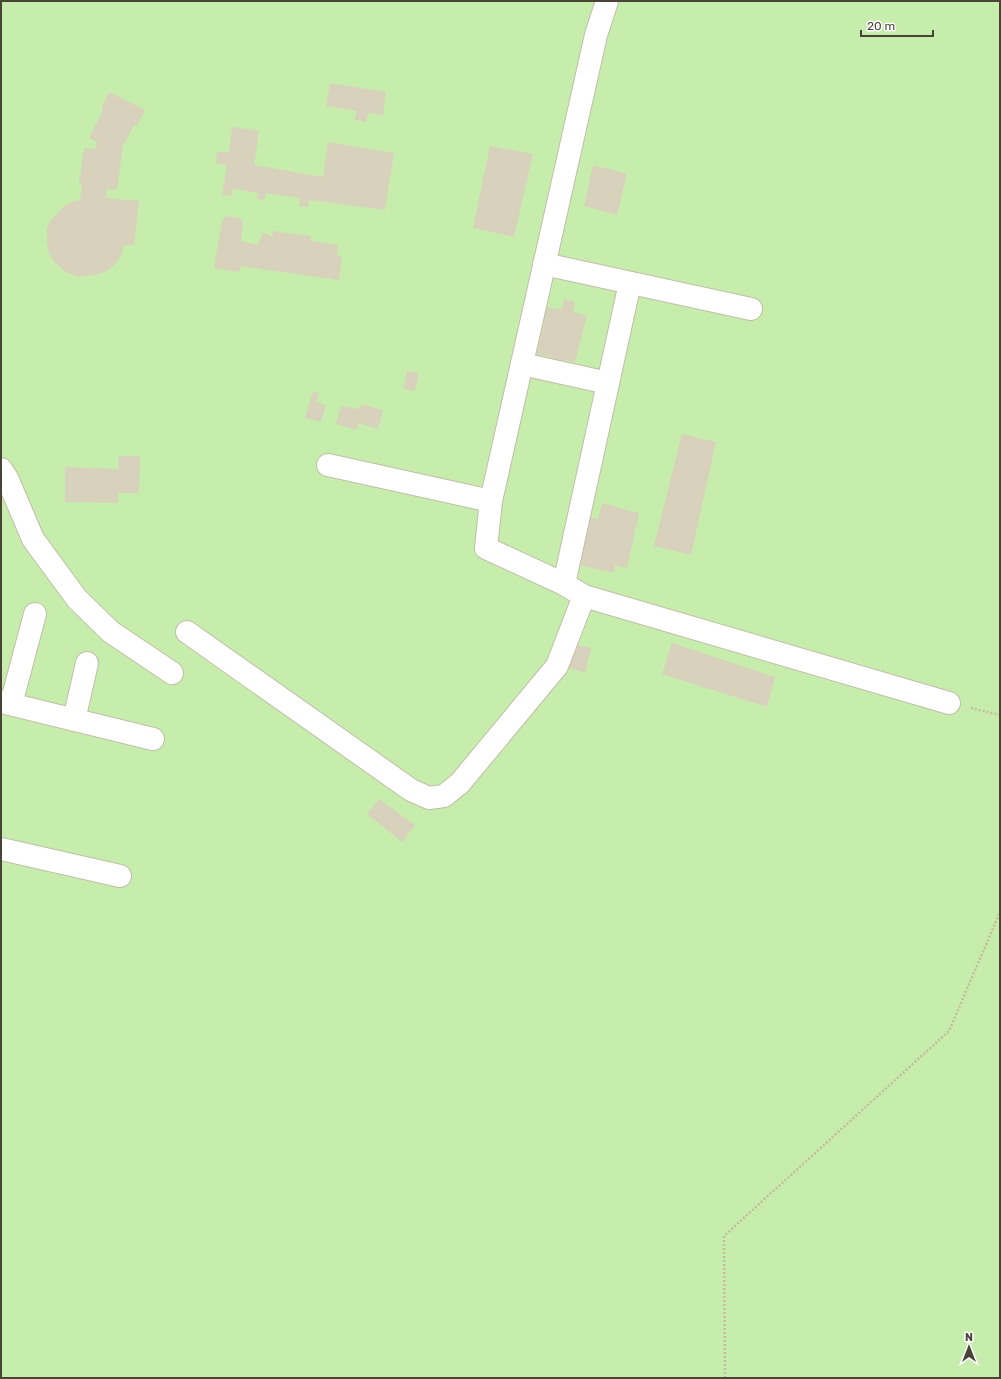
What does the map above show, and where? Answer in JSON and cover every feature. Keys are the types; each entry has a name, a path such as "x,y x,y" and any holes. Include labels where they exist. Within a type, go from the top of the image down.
{"lane":[{"path":"607,1 596,35 491,501 486,548 564,584 584,596 949,703"},
{"path":"544,264 752,309"},
{"path":"564,584 630,283"},
{"path":"522,364 608,383"},
{"path":"328,465 491,501"},
{"path":"1,470 7,478 33,539 77,599 111,632 172,673"},
{"path":"187,632 410,790 429,798 444,796 460,783 557,666 584,596"},
{"path":"35,614 6,703 153,739"},
{"path":"74,720 88,663"},
{"path":"1,849 120,876"}],"path":[{"path":"949,703 1000,715"},
{"path":"725,1378 724,1236 949,1031 1000,912"}],"green space":[{"path":"1,1 1000,1 1000,1378 1,1378"}],"building":[{"path":"330,83 386,92 383,115 368,113 366,122 354,120 357,111 326,106"},
{"path":"109,92 145,110 137,126 134,125 123,146 117,190 107,189 106,198 139,201 134,245 124,245 121,256 108,270 100,274 78,277 66,272 54,262 49,253 47,229 50,221 64,206 71,202 80,200 82,185 79,184 84,148 95,149 97,142 89,138 103,110 101,109"},
{"path":"232,127 259,131 254,165 323,177 328,142 394,153 385,210 309,200 308,207 299,206 300,198 266,193 265,200 257,199 258,193 233,189 232,196 222,194 227,165 216,163 217,152 229,152"},
{"path":"490,146 533,154 514,237 473,228"},
{"path":"593,165 627,174 617,215 584,206"},
{"path":"229,216 240,218 243,222 241,241 258,245 261,236 264,233 272,237 273,231 311,236 311,241 338,245 337,255 342,256 339,280 240,266 239,272 214,268 222,221 225,217"},
{"path":"564,299 575,302 573,312 587,316 575,362 563,360 559,370 549,367 552,357 537,354 547,307 562,310"},
{"path":"407,371 419,373 415,391 403,389"},
{"path":"313,391 319,393 316,402 326,405 321,422 305,418"},
{"path":"361,404 383,410 378,429 358,423 357,430 336,424 341,406 359,409"},
{"path":"682,434 716,442 691,555 654,546"},
{"path":"119,456 140,456 139,493 118,493 118,503 65,502 65,467 118,469"},
{"path":"602,503 639,513 627,568 615,565 614,573 575,564 587,517 598,519"},
{"path":"672,643 775,677 767,707 662,674"},
{"path":"572,644 591,648 585,673 566,667"},
{"path":"379,799 415,825 402,842 367,814"}]}
